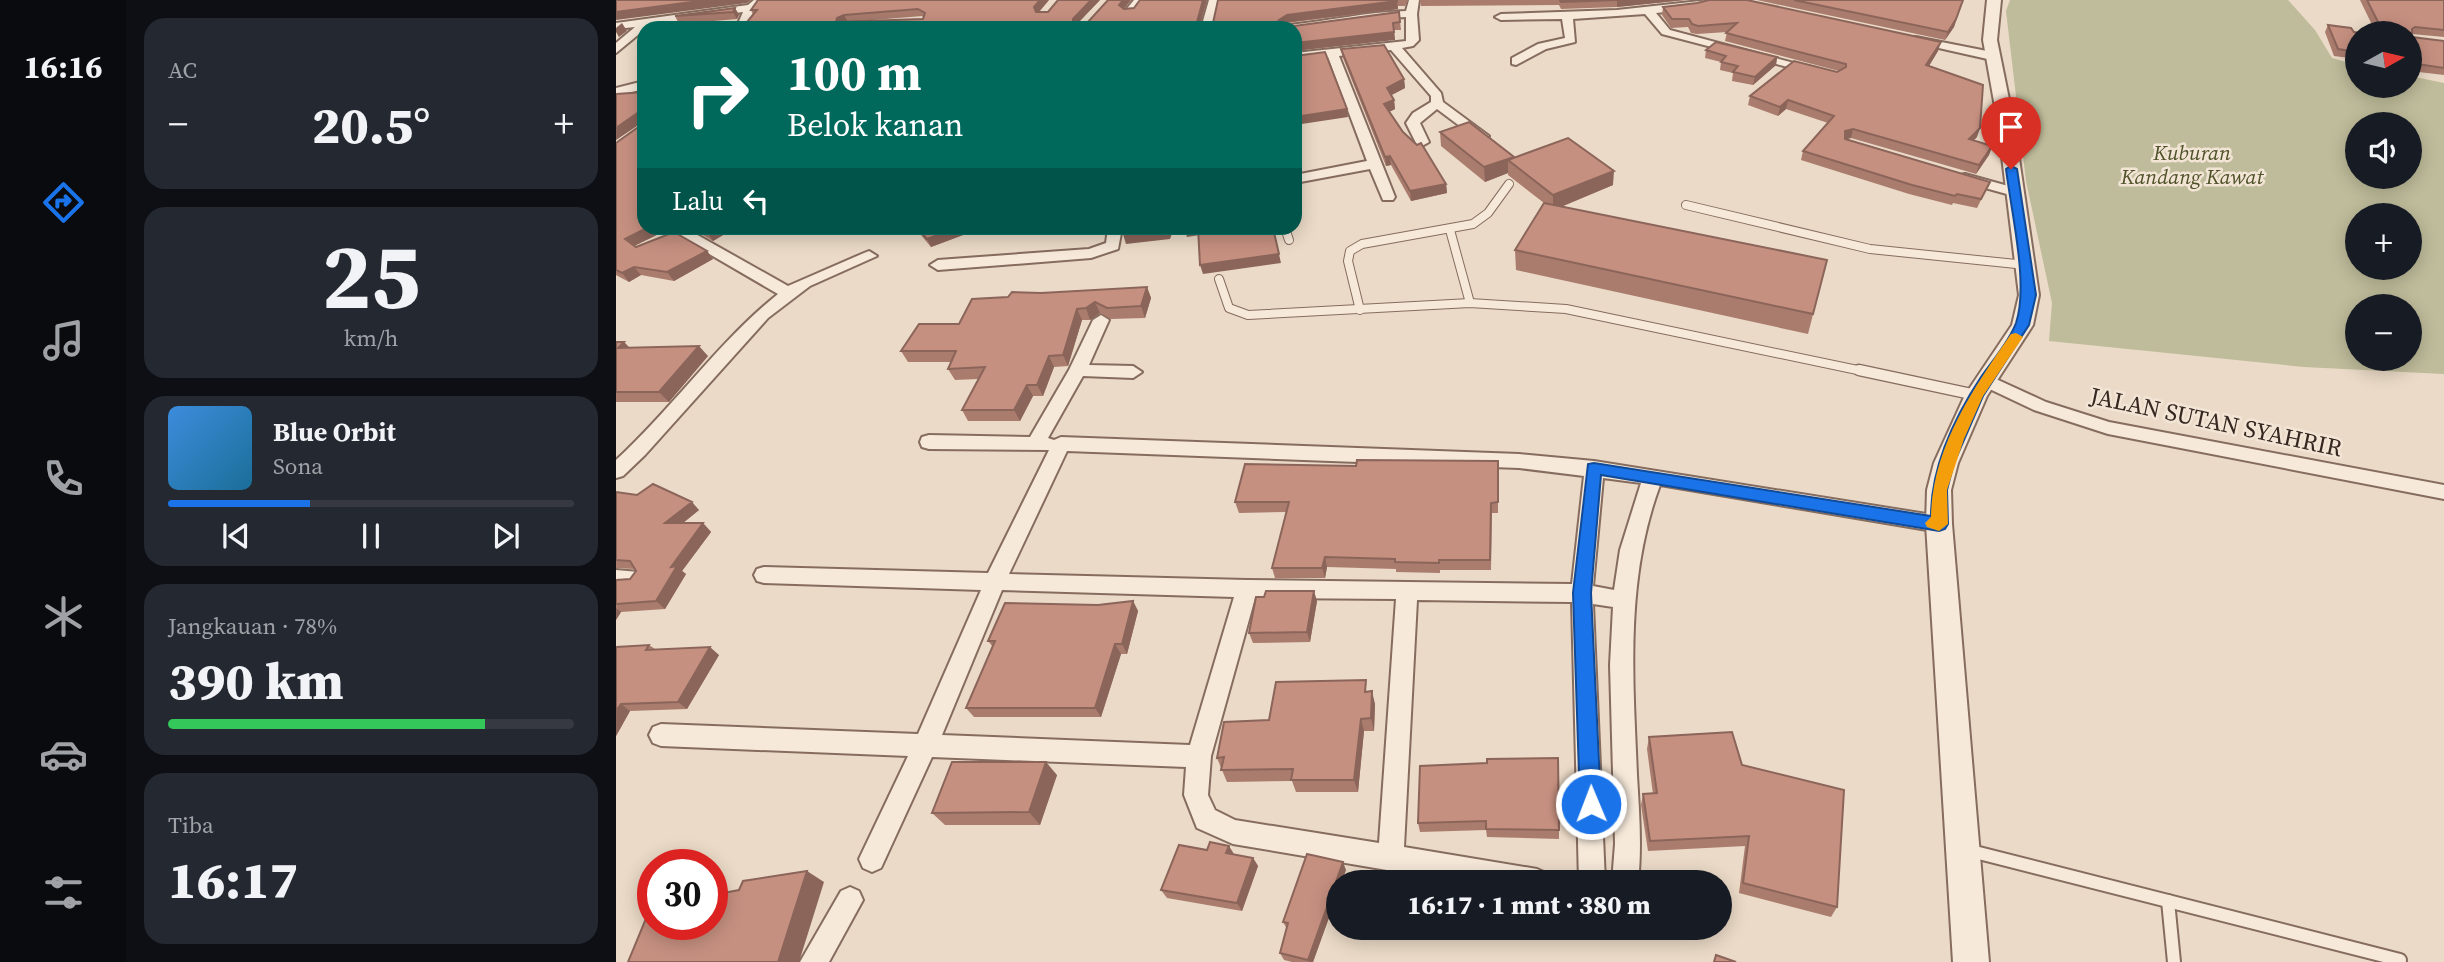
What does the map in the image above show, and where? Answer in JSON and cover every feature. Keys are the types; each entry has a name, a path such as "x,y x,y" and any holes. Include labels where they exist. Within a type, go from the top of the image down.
{"street":[{"path":"1130,20 1140,0"},
{"path":"1209,21 1214,0"},
{"path":"1302,56 1409,44 1413,40 1410,14 1414,0"},
{"path":"1501,17 1567,17 1648,11 1698,6 1720,0"},
{"path":"1971,962 1939,524 1939,490 1946,463 1981,388 2022,325 2029,295 2027,265 1990,40 1994,0"},
{"path":"661,21 756,4"},
{"path":"746,21 756,4"},
{"path":"1648,11 1667,32 1824,72"},
{"path":"1302,27 1331,24 1371,15 1410,14"},
{"path":"1516,61 1542,46 1571,40 1567,17"},
{"path":"616,26 637,25"},
{"path":"616,48 637,31"},
{"path":"1900,37 1992,56"},
{"path":"1395,47 1437,96 1437,103"},
{"path":"1332,54 1388,197"},
{"path":"1777,73 1787,64"},
{"path":"616,92 637,87"},
{"path":"1437,103 1482,136"},
{"path":"1422,142 1413,123 1418,116 1437,103"},
{"path":"1302,178 1376,164"},
{"path":"1951,174 2014,192"},
{"path":"683,235 788,293"},
{"path":"938,265 1091,253 1113,246 1114,235"},
{"path":"616,471 652,439 737,341 788,293 869,256"},
{"path":"1036,443 1078,370 1101,320"},
{"path":"1078,370 1133,372"},
{"name":"JALAN SUTAN SYAHRIR","path":"1981,388 2108,428 2444,492"},
{"path":"929,442 1036,443 1519,461 1594,468 1939,524"},
{"path":"872,859 925,746 995,581 1061,444"},
{"path":"1592,870 1582,593 1594,468"},
{"path":"1625,870 1621,659 1624,600 1639,509 1653,477"},
{"path":"764,575 1247,589 1582,593 1624,600"},
{"path":"1247,589 1199,756 1196,795 1206,818 1233,832 1464,870"},
{"path":"1391,858 1407,589"},
{"path":"661,735 1199,756"},
{"path":"814,962 850,900"}],"lane":[{"path":"1360,310 1348,261 1350,251 1362,244 1473,224 1488,213 1509,184"},
{"path":"1686,205 1870,249 2027,265"},
{"path":"1450,230 1470,303"},
{"path":"1287,235 1289,240"},
{"path":"1219,279 1226,306 1233,312 1248,315 1470,303 1566,309 1981,388"},
{"path":"1963,849 2400,960"},
{"path":"2168,901 2174,962"}],"green space":[{"name":"Kuburan Kandang Kawat","path":"2010,0 2288,0 2315,30 2332,58 2345,62 2345,98 2422,98 2422,78 2444,83 2444,374 2384,371 2422,371 2422,294 2345,294 2345,369 2049,341 2052,303 2026,181 2006,11"}],"building":[{"path":"616,0 707,0 616,12"},
{"path":"758,0 1040,0 1034,7 1036,12 1048,12 1058,0 1091,0 1073,21 865,21 923,19 925,13 918,9 844,15 836,21 748,21 757,10 751,10"},
{"path":"1108,0 1123,0 1119,5 1124,9 1134,8 1140,0 1203,0 1197,21 1089,21"},
{"path":"1218,0 1397,0 1287,15 1279,20 1282,21 1213,21"},
{"path":"1560,0 1617,0 1561,2"},
{"path":"1709,0 1747,0 1941,42 1926,65 1983,85 1980,128 1969,139 1992,146 1979,165 1853,129 1845,131 1845,139 1990,182 1981,199 1957,194 1955,196 1912,185 1803,151 1834,116 1788,100 1780,107 1750,96 1794,61 1837,72 1846,67 1846,64 1726,33 1737,23 1698,26 1692,24 1689,19 1672,19 1663,7"},
{"path":"1794,0 1963,0 1948,32"},
{"path":"2367,0 2444,0 2444,30 2422,28 2422,21 2378,21"},
{"path":"735,8 733,12 675,16"},
{"path":"1399,12 1400,22 1393,23 1394,32 1302,42 1302,25"},
{"path":"2328,25 2345,27 2345,50 2338,49"},
{"path":"2422,38 2444,41 2444,68 2422,65"},
{"path":"1716,42 1777,57 1755,77 1733,72 1738,66 1721,62 1726,56 1706,50"},
{"path":"1384,45 1404,79 1387,88 1394,100 1384,104 1403,132 1417,145 1421,143 1446,184 1410,191 1390,156 1385,157 1341,49"},
{"path":"1325,52 1347,109 1302,116 1302,55"},
{"path":"637,92 637,113 616,128 616,94"},
{"path":"1469,122 1514,157 1484,167 1440,132"},
{"path":"637,128 637,233 625,239 636,247 666,235 679,235 707,251 667,272 634,267 622,273 616,270 616,143"},
{"path":"1568,138 1614,171 1553,195 1508,160"},
{"path":"1544,203 1827,260 1813,314 1515,250"},
{"path":"1198,235 1275,235 1279,254 1200,265"},
{"path":"1147,287 1141,306 1107,308 1095,302 1086,308 1077,309 1063,355 1049,356 1037,385 1027,385 1014,410 962,410 985,367 948,369 956,351 901,351 919,324 959,324 972,299 1008,297 1012,292"},
{"path":"616,342 624,342 618,348 699,346 659,392 616,392"},
{"path":"1357,460 1498,461 1498,502 1491,503 1490,560 1439,560 1439,563 1325,557 1322,568 1272,568 1289,502 1235,502 1245,464 1356,466"},
{"path":"653,484 692,502 665,523 703,523 671,567 677,566 656,601 616,604 616,580 630,579 636,571 630,561 616,560 616,492 637,495"},
{"path":"1266,591 1314,591 1307,632 1249,633 1256,597 1264,597"},
{"path":"1133,601 1122,644 1115,644 1095,708 966,708 995,641 988,641 1005,603 1098,605"},
{"path":"649,645 646,650 710,647 678,702 621,704 616,711 616,647"},
{"path":"1366,680 1365,692 1372,691 1371,718 1361,719 1354,780 1291,780 1293,769 1221,770 1224,757 1217,758 1224,722 1269,720 1276,682"},
{"path":"1732,732 1742,765 1844,790 1837,907 1743,883 1749,836 1650,841 1643,794 1657,793 1649,737"},
{"path":"1558,758 1559,830 1486,829 1486,821 1418,823 1420,766 1487,763 1487,759"},
{"path":"952,762 1046,762 1029,812 932,813"},
{"path":"1210,842 1229,846 1226,853 1253,858 1237,903 1161,890 1179,845 1207,850"},
{"path":"1307,854 1343,862 1340,870 1326,870 1326,910 1308,960 1280,953 1288,923 1283,922"},
{"path":"807,871 778,962 628,962 637,940 728,940 728,892 739,890 743,881"},
{"path":"1716,955 1736,962 1714,962"}],"slow traffic":[{"path":"1933,523 1939,524 1939,490 1956,439 1976,395 2016,337"}],"route":[{"path":"1591,804 1582,593 1594,468 1939,524 1939,490 1946,463 1976,395 2022,325 2029,295 2027,265 2011,169"}]}
